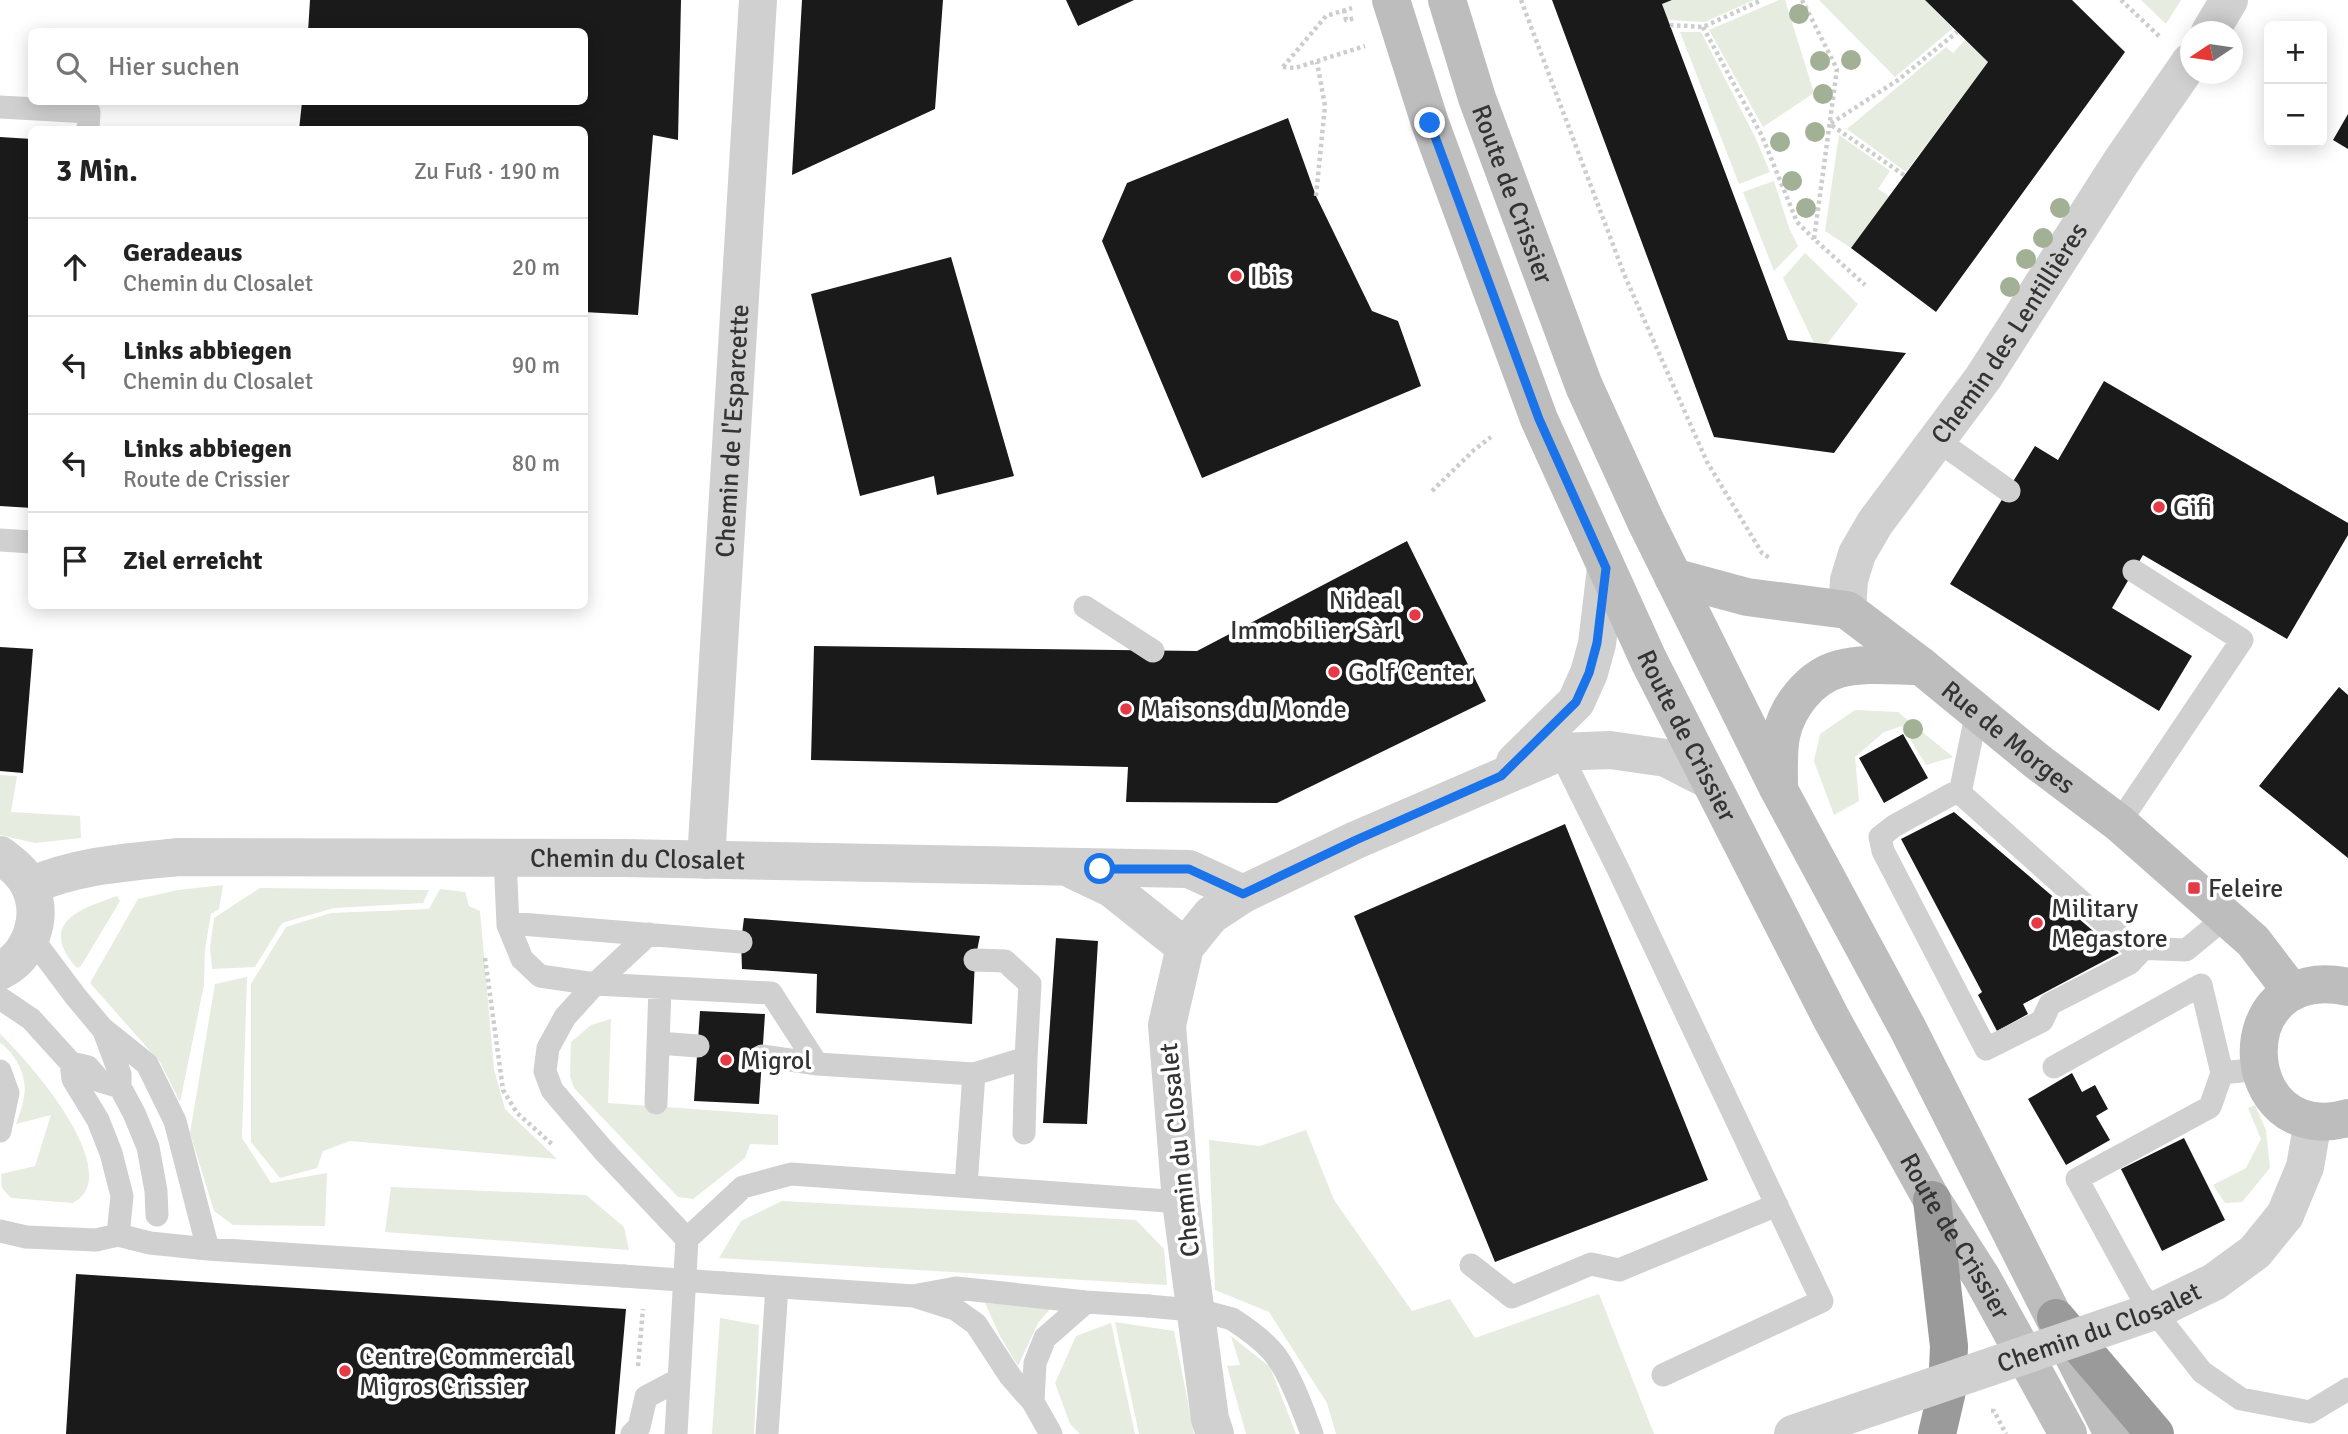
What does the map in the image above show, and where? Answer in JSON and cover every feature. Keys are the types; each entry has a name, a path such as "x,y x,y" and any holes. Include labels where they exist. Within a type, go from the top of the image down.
{"highway":[{"path":"1932,1200 1949,1346 1947,1391 1937,1434"},
{"path":"2056,1318 2155,1434"}],"main road":[{"name":"Route de Crissier","path":"1391,0 1430,123 1539,419 1649,661 1831,1018 1932,1200 1982,1278 2068,1434"},
{"name":"Route de Crissier","path":"1447,0 1477,98 1584,386 1673,577 1779,788 1908,1029 2113,1434"},
{"name":"Rue de Morges","path":"1673,577 1747,597 1847,610 1922,666 2038,762 2119,823 2253,941 2292,992"},
{"path":"1779,788 1781,737 1799,696 1838,669 1864,665 1922,666"},
{"path":"2331,1119 2294,1114 2278,1103 2266,1087 2259,1069 2258,1046 2263,1025 2275,1006 2292,992 2311,985 2332,983 2348,987"}],"street":[{"name":"Chemin de l'Esparcette","path":"706,860 758,0"},
{"path":"2216,21 2228,0"},
{"name":"Chemin des Lentillières","path":"1847,610 1849,580 1857,554 1875,523 1983,377 2121,162 2180,77"},
{"name":"Chemin du Closalet","path":"1501,776 1576,702 1589,673 1597,643 1606,568"},
{"name":"Chemin du Closalet","path":"1215,1434 1210,1419 1181,1202 1167,1026 1185,947 1210,915 1243,894 1356,840 1560,752 1610,750 1666,758 1709,780"},
{"path":"0,855 16,867 30,886 35,911 31,937 22,954 0,971"},
{"name":"Chemin du Closalet","path":"30,886 48,878 113,863 179,857 505,858 1189,869 1243,894"},
{"path":"1068,868 1111,888 1185,947"},
{"name":"Chemin du Closalet","path":"1793,1434 2154,1311 2214,1282 2255,1252 2285,1215 2305,1167 2331,1119"}],"lane":[{"path":"0,107 89,112 88,126"},
{"path":"1937,440 2009,491"},
{"path":"0,540 28,542"},
{"path":"2119,823 2242,640 2134,571"},
{"path":"1085,607 1153,651"},
{"path":"1960,793 1977,711"},
{"path":"1560,752 1822,1301 1663,1375"},
{"path":"2143,948 2130,963 2050,1004 2042,1021 1986,1049 1883,852 1880,837 1894,826 1952,794 1960,793 2133,948 2143,948 2186,950 2226,917"},
{"path":"505,858 508,923 522,959 540,976 595,984 771,993 817,1065"},
{"path":"508,923 741,942"},
{"path":"649,934 595,984 565,1017 548,1048 545,1071 552,1090 595,1141 687,1240"},
{"path":"31,937 102,1028 147,1065 175,1121 208,1249"},
{"path":"975,960 1005,961 1030,984 1024,1133"},
{"path":"2054,1067 2201,985 2222,1073 2210,1107 2077,1180 2139,1292 2202,1372 2241,1399 2310,1412 2348,1389"},
{"path":"656,1103 660,988"},
{"path":"0,998 31,1019 71,1063 88,1067 100,1081 120,1087"},
{"path":"102,1028 120,1074 120,1087 148,1147 156,1191 157,1215"},
{"path":"658,1043 698,1045"},
{"path":"762,1056 817,1065 974,1074 1026,1058"},
{"path":"71,1063 73,1079 98,1120 111,1153 122,1196 118,1235"},
{"path":"2222,1073 2259,1069"},
{"path":"0,1071 8,1093 0,1131"},
{"path":"967,1186 974,1074"},
{"path":"676,1434 687,1240 743,1187 791,1174 1181,1202"},
{"path":"1471,1265 1512,1297 1591,1264 1619,1270 1777,1205"},
{"path":"0,1231 26,1237 96,1240 118,1235 150,1243 208,1249 914,1296 955,1309 976,1324 1010,1376 1034,1402 1051,1434"},
{"path":"767,1434 777,1287"},
{"path":"914,1296 956,1288 1086,1303 1203,1311 1232,1319 1273,1351 1295,1391 1312,1434"},
{"path":"1034,1402 1035,1363 1045,1338 1086,1303"},
{"path":"632,1434 639,1427 646,1397 678,1380"}],"path":[{"path":"1521,0 1624,274 1707,461 1742,519"},
{"path":"1670,25 1703,27 1762,0"},
{"path":"1802,0 1837,69 1814,239"},
{"path":"2121,0 2180,54"},
{"path":"1346,20 1347,10 1326,16 1283,67 1295,68 1366,45"},
{"path":"1703,27 1762,136 1797,222 1865,285"},
{"path":"1830,124 1898,80 1956,32"},
{"path":"1316,196 1325,106 1317,62"},
{"path":"1830,124 1904,175"},
{"path":"1432,491 1491,437"},
{"path":"1983,1410 1994,1411 2006,1434"}],"shaded area":[{"path":"1673,0 1754,0 1705,22 1668,20 1662,4"},
{"path":"1779,0 1785,0 1814,93 1763,127 1709,30"},
{"path":"1819,0 1925,0 1953,28 1895,77"},
{"path":"2141,0 2181,0 2166,24"},
{"path":"1680,32 1701,32 1770,172 1739,184"},
{"path":"1965,40 1988,62 1906,172 1847,129 1946,47 1953,53"},
{"path":"1839,135 1890,171 1878,189 1889,196 1851,248 1825,231"},
{"path":"1774,181 1789,228 1798,246 1774,271 1743,192"},
{"path":"1805,253 1858,304 1827,344 1814,343 1783,278"},
{"path":"1855,710 1898,712 1953,757 1926,765 1902,726 1884,732 1855,757 1859,801 1834,815 1814,761 1820,734"},
{"path":"0,775 17,776 11,812 80,816 81,838 35,843 0,835"},
{"path":"223,885 219,909 211,914 205,949 204,985 180,1102 160,1062 90,983 138,899 178,890"},
{"path":"260,888 429,890 423,903 334,908 282,923 255,967 212,969 210,947 214,918"},
{"path":"440,889 465,892 469,906 480,911 494,1069 505,1109 557,1159 350,1141 323,1151 317,1168 280,1178 251,1142 251,984 286,927 331,913 429,909"},
{"path":"117,896 120,901 81,966 77,968 66,953 61,940 62,929 77,913"},
{"path":"247,977 242,1138 271,1183 327,1173 325,1226 233,1225 214,1211 190,1133 215,984"},
{"path":"611,1019 608,1103 778,1115 778,1145 750,1144 745,1158 693,1199 678,1197 574,1088 570,1076 571,1042 591,1025"},
{"path":"0,1034 49,1091 81,1143 89,1167 87,1188 73,1203 11,1198 2,1188 1,1174 35,1166 51,1115 16,1124 25,1090 24,1082 16,1059 0,1043"},
{"path":"2255,1105 2266,1130 2270,1168 2242,1202 2225,1203 2213,1185 2246,1168 2261,1139 2248,1108"},
{"path":"1306,1130 1334,1200 1412,1311 1450,1299 1475,1338 1599,1294 1654,1434 1336,1434 1327,1403 1269,1312 1215,1290 1209,1140 1260,1146"},
{"path":"391,1187 586,1195 624,1227 629,1250 385,1232"},
{"path":"782,1201 1136,1220 1164,1249 1167,1285 719,1258 741,1221"},
{"path":"985,1303 1051,1308 1038,1323 1018,1366 1000,1336"},
{"path":"720,1318 759,1325 754,1434 712,1434"},
{"path":"1115,1322 1174,1331 1194,1434 1139,1434"},
{"path":"1111,1323 1135,1434 1080,1434 1070,1424 1055,1383 1076,1336"},
{"path":"1231,1336 1270,1367 1296,1434 1246,1434 1227,1366 1240,1365"}],"building":[{"path":"310,0 681,0 678,140 653,135 638,315 588,312 588,126 299,126 302,105 588,105 588,28 308,28"},
{"path":"802,0 943,0 935,109 792,175"},
{"path":"1066,0 1134,0 1078,26"},
{"path":"1552,0 1672,0 1662,4 1788,340 1906,353 1834,453 1714,437"},
{"path":"1925,0 2072,0 2125,52 1936,312 1851,248 1988,62"},
{"path":"2348,114 2348,149 2333,140"},
{"name":"Ibis","path":"1288,118 1316,196 1372,311 1398,321 1421,386 1202,478 1102,241 1127,183"},
{"path":"0,137 28,139 28,508 0,506"},
{"path":"951,257 1014,476 937,495 934,476 860,496 811,294"},
{"name":"Gifi","path":"2104,381 2348,523 2348,535 2287,639 2143,555 2112,608 2192,656 2159,711 1950,584 2035,446 2058,460"},
{"path":"1407,541 1486,701 1277,803 1126,802 1128,767 811,760 814,646 1197,651"},
{"path":"0,647 33,649 23,773 0,771"},
{"path":"2339,687 2348,695 2348,858 2259,786"},
{"path":"1903,734 1928,778 1884,803 1859,758"},
{"path":"1954,812 2119,953 2023,1004 2028,1014 1997,1031 1978,995 1982,992 1901,839"},
{"path":"1565,824 1708,1180 1495,1262 1354,916"},
{"path":"744,918 980,936 975,960 972,1024 816,1013 817,974 742,969"},
{"path":"1056,938 1098,941 1087,1124 1043,1123"},
{"path":"700,1011 765,1014 759,1104 694,1101"},
{"path":"2072,1073 2082,1092 2095,1085 2108,1109 2096,1116 2110,1140 2066,1165 2028,1099"},
{"path":"2184,1138 2225,1220 2162,1251 2121,1169"},
{"name":"Centre Commercial Migros Crissier","path":"76,1274 626,1309 615,1434 66,1434"}],"place":[{"name":"Ibis","path":"1236,276"},
{"name":"Gifi","path":"2159,507"},
{"name":"Nideal Immobilier Sàrl","path":"1415,615"},
{"name":"Golf Center","path":"1334,672"},
{"name":"Maisons du Monde","path":"1126,709"},
{"name":"Feleire","path":"2194,888"},
{"name":"Military Megastore","path":"2037,923"},
{"name":"Migrol","path":"726,1060"},
{"name":"Centre Commercial Migros Crissier","path":"345,1371"}],"route":[{"path":"1100,869 1189,869 1243,894 1356,840 1501,776 1576,702 1589,673 1597,643 1606,568 1539,419 1430,123"}]}
